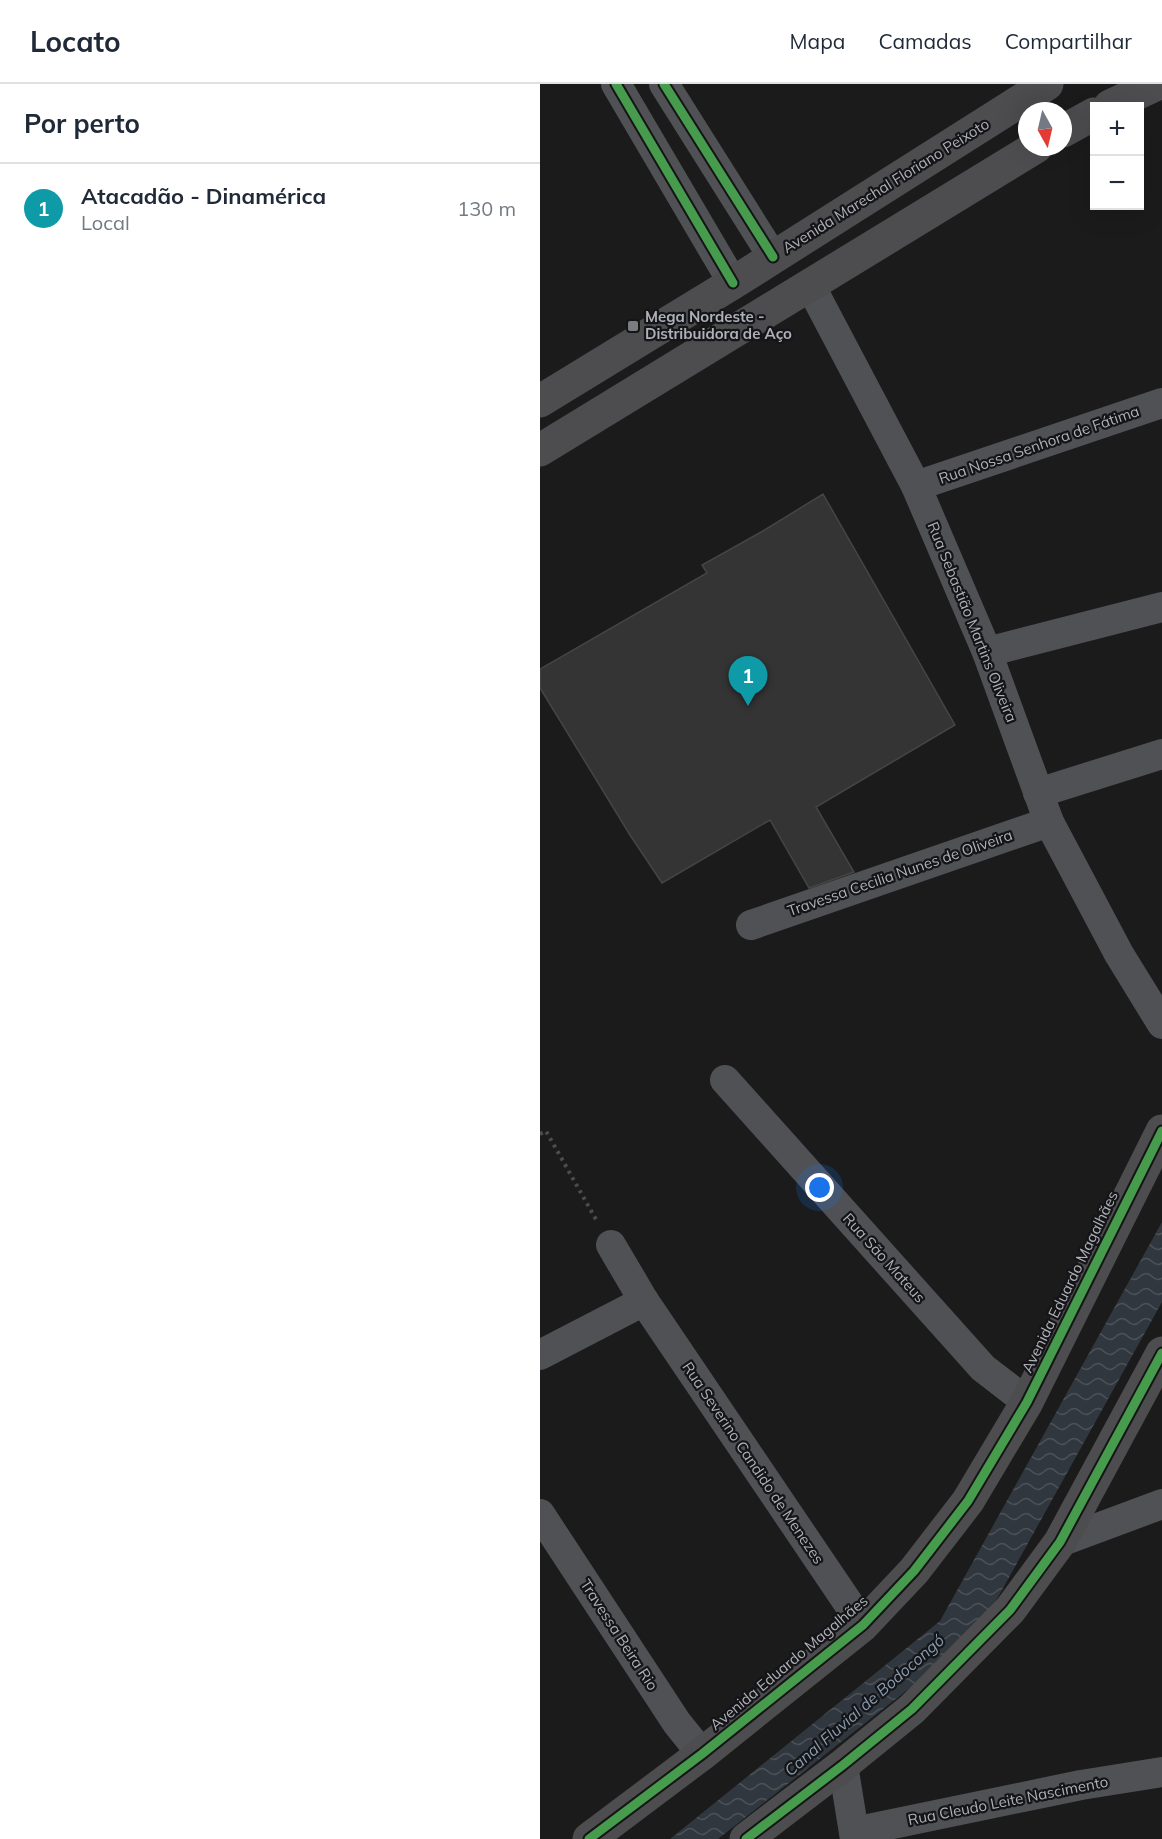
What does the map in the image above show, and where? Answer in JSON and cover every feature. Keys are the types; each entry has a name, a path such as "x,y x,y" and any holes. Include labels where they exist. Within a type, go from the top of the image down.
{"main road":[{"name":"Avenida Marechal Floriano Peixoto","path":"540,401 733,283 1047,84"},
{"path":"1072,126 1090,117"},
{"path":"540,450 1021,156"},
{"name":"Avenida Eduardo Magalhães","path":"589,1839 702,1754 863,1625 914,1571 968,1501 1027,1402 1162,1131"},
{"path":"746,1839 912,1709 1010,1610 1060,1542 1162,1353"}],"street":[{"path":"616,84 733,283"},
{"path":"664,84 773,257"},
{"name":"Rua Sebastião Martins Oliveira","path":"810,285 916,486 987,652 1049,822 1119,954 1162,1024"},
{"name":"Rua Nossa Senhora de Fátima","path":"916,486 1162,403"},
{"path":"987,652 1162,607"},
{"path":"1038,793 1162,754"},
{"name":"Travessa Cecilia Nunes de Oliveira","path":"751,926 1049,822"},
{"name":"Rua São Mateus","path":"725,1080 983,1368 1027,1402"},
{"name":"Rua Severino Candido de Menezes","path":"611,1245 644,1301 863,1625"},
{"path":"540,1355 644,1301"},
{"path":"1060,1542 1162,1504"},
{"name":"Travessa Beira Rio","path":"540,1514 677,1724 702,1754"},
{"path":"843,1765 855,1836"},
{"name":"Rua Cleudo Leite Nascimento","path":"855,1836 948,1811 1162,1772"}],"path":[{"path":"540,1134 546,1131 611,1245"}],"water":[{"name":"Canal Fluvial de Bodocongó","path":"1162,1222 1162,1302 977,1635 718,1839 670,1839 940,1621"}],"building":[{"path":"823,494 955,725 816,807 854,872 809,888 770,820 662,883 540,688 540,669 707,573 702,565"}],"cycle path":[{"path":"616,84 733,283"},
{"path":"664,84 773,257"},
{"path":"589,1839 702,1754 863,1625 914,1571 968,1501 1027,1402 1162,1131"},
{"path":"746,1839 912,1709 1010,1610 1060,1542 1162,1353"}],"place":[{"name":"Mega Nordeste - Distribuidora de Aço","path":"633,326"},
{"name":"Atacadão - Dinamérica","path":"748,706"}]}
